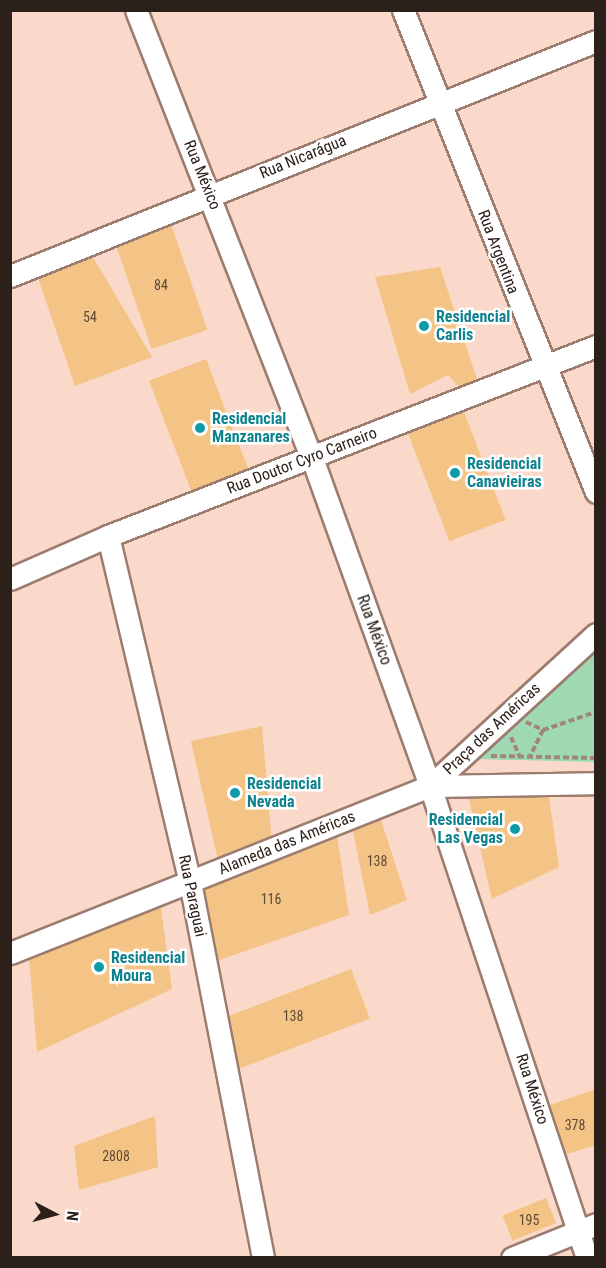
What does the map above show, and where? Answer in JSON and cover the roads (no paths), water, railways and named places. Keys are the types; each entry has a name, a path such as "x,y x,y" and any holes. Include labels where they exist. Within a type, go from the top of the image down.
{"street":[{"name":"Rua México","path":"136,10 312,458 587,1227 587,1257"},
{"name":"Rua Argentina","path":"403,10 544,367 596,492"},
{"name":"Rua Nicarágua","path":"10,276 596,41"},
{"name":"Rua Doutor Cyro Carneiro","path":"10,579 108,536 596,346"},
{"name":"Rua Paraguai","path":"108,536 190,882 263,1257"},
{"name":"Praça das Américas","path":"430,786 596,634"},
{"name":"Praça das Américas","path":"430,786 596,783"},
{"name":"Alameda das Américas","path":"10,953 430,786"},
{"path":"512,1257 587,1227"}],"place":[{"name":"Residencial Carlis","path":"424,326"},
{"name":"Residencial Manzanares","path":"200,428"},
{"name":"Residencial Canavieiras","path":"455,473"},
{"name":"Residencial Nevada","path":"235,793"},
{"name":"Residencial Las Vegas","path":"515,829"},
{"name":"Residencial Moura","path":"99,967"}]}
